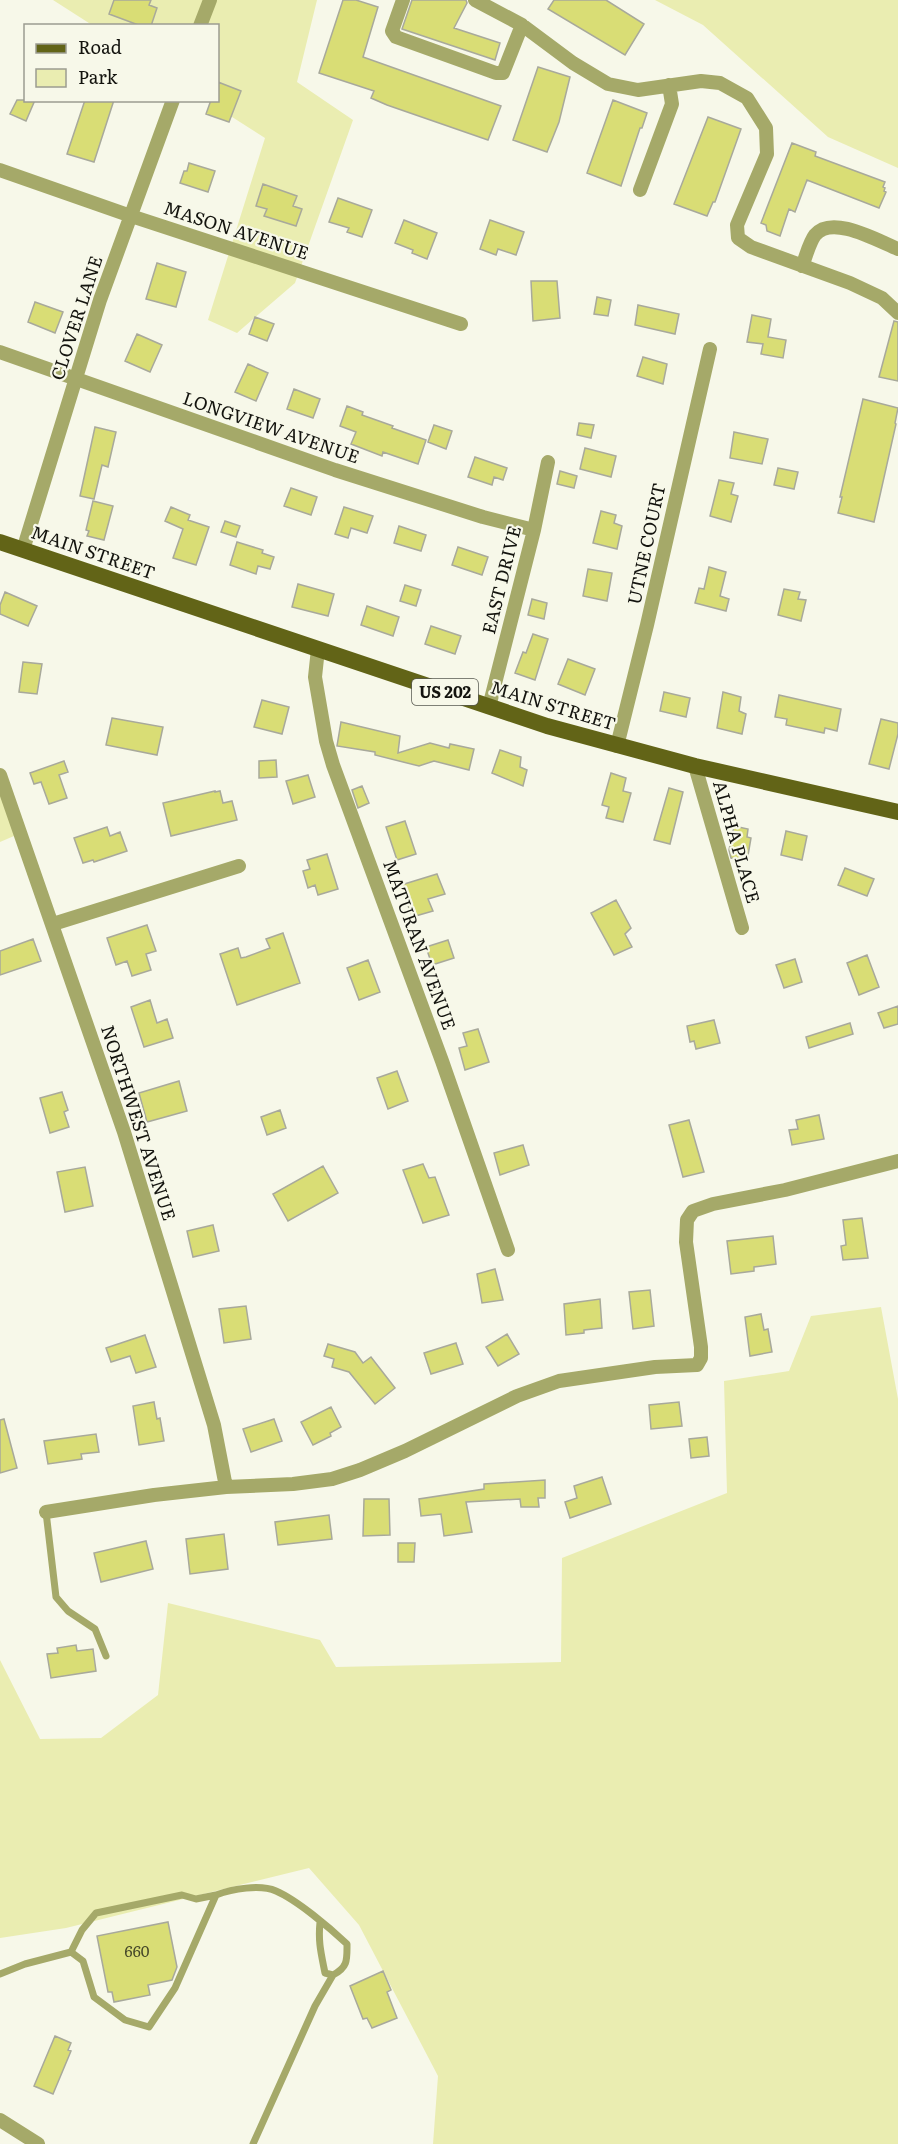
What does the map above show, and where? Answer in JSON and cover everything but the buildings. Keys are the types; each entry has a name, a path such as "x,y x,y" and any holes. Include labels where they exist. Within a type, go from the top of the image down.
{"main road":[{"name":"MAIN STREET","path":"0,542 489,706 617,746 898,812"}],"street":[{"path":"201,24 210,0"},
{"path":"403,0 393,31 396,37 496,73 503,73 522,25"},
{"path":"475,0 522,25 573,63 608,84 638,90 701,81 720,83 747,98 765,128 767,154 737,225 738,238 751,247 850,283 882,298 898,313"},
{"path":"640,190 672,104 669,86"},
{"name":"CLOVER LANE","path":"23,550 100,300 172,102"},
{"name":"MASON AVENUE","path":"0,170 131,216 461,324"},
{"path":"802,266 815,235 828,226 839,226 898,249"},
{"name":"UTNE COURT","path":"617,746 710,349"},
{"name":"LONGVIEW AVENUE","path":"0,352 346,474 483,517 534,530"},
{"name":"EAST DRIVE","path":"489,706 534,530 548,462"},
{"name":"MATURAN AVENUE","path":"318,649 315,677 326,741 333,765 442,1061 508,1250"},
{"name":"ALPHA PLACE","path":"695,766 742,928"},
{"name":"NORTHWEST AVENUE","path":"0,775 124,1132 214,1425 226,1487"},
{"path":"53,924 239,866"},
{"path":"46,1512 154,1495 332,1479 405,1451 517,1396 559,1381 655,1367 697,1365 701,1358 686,1242 687,1220 693,1211 713,1204 785,1190 898,1161"},
{"path":"0,2120 38,2144"}],"lane":[{"path":"46,1512 56,1597 68,1611 95,1629 106,1656"},
{"path":"0,1974 25,1964 71,1952 82,1930 96,1913 182,1895 196,1899 251,1889 275,1891 347,1944 348,1963 333,1975 315,2006 253,2144"},
{"path":"71,1952 83,1961 94,1997 124,2020 149,2027 175,1988 216,1895"},
{"path":"320,1922 319,1952 325,1973 333,1975"}],"green space":[{"path":"53,0 317,0 297,82 353,120 295,283 237,333 208,320 265,138 209,102 219,102 219,24 90,24"},
{"path":"655,0 898,0 898,168 828,137 703,25"},
{"path":"0,773 21,833 0,842"},
{"path":"881,1307 898,1399 898,2144 433,2144 438,2076 359,1925 309,1868 66,1928 0,1938 0,1660 40,1739 101,1738 158,1695 168,1603 320,1640 336,1667 561,1662 562,1558 727,1493 724,1381 789,1371 811,1316"}]}
